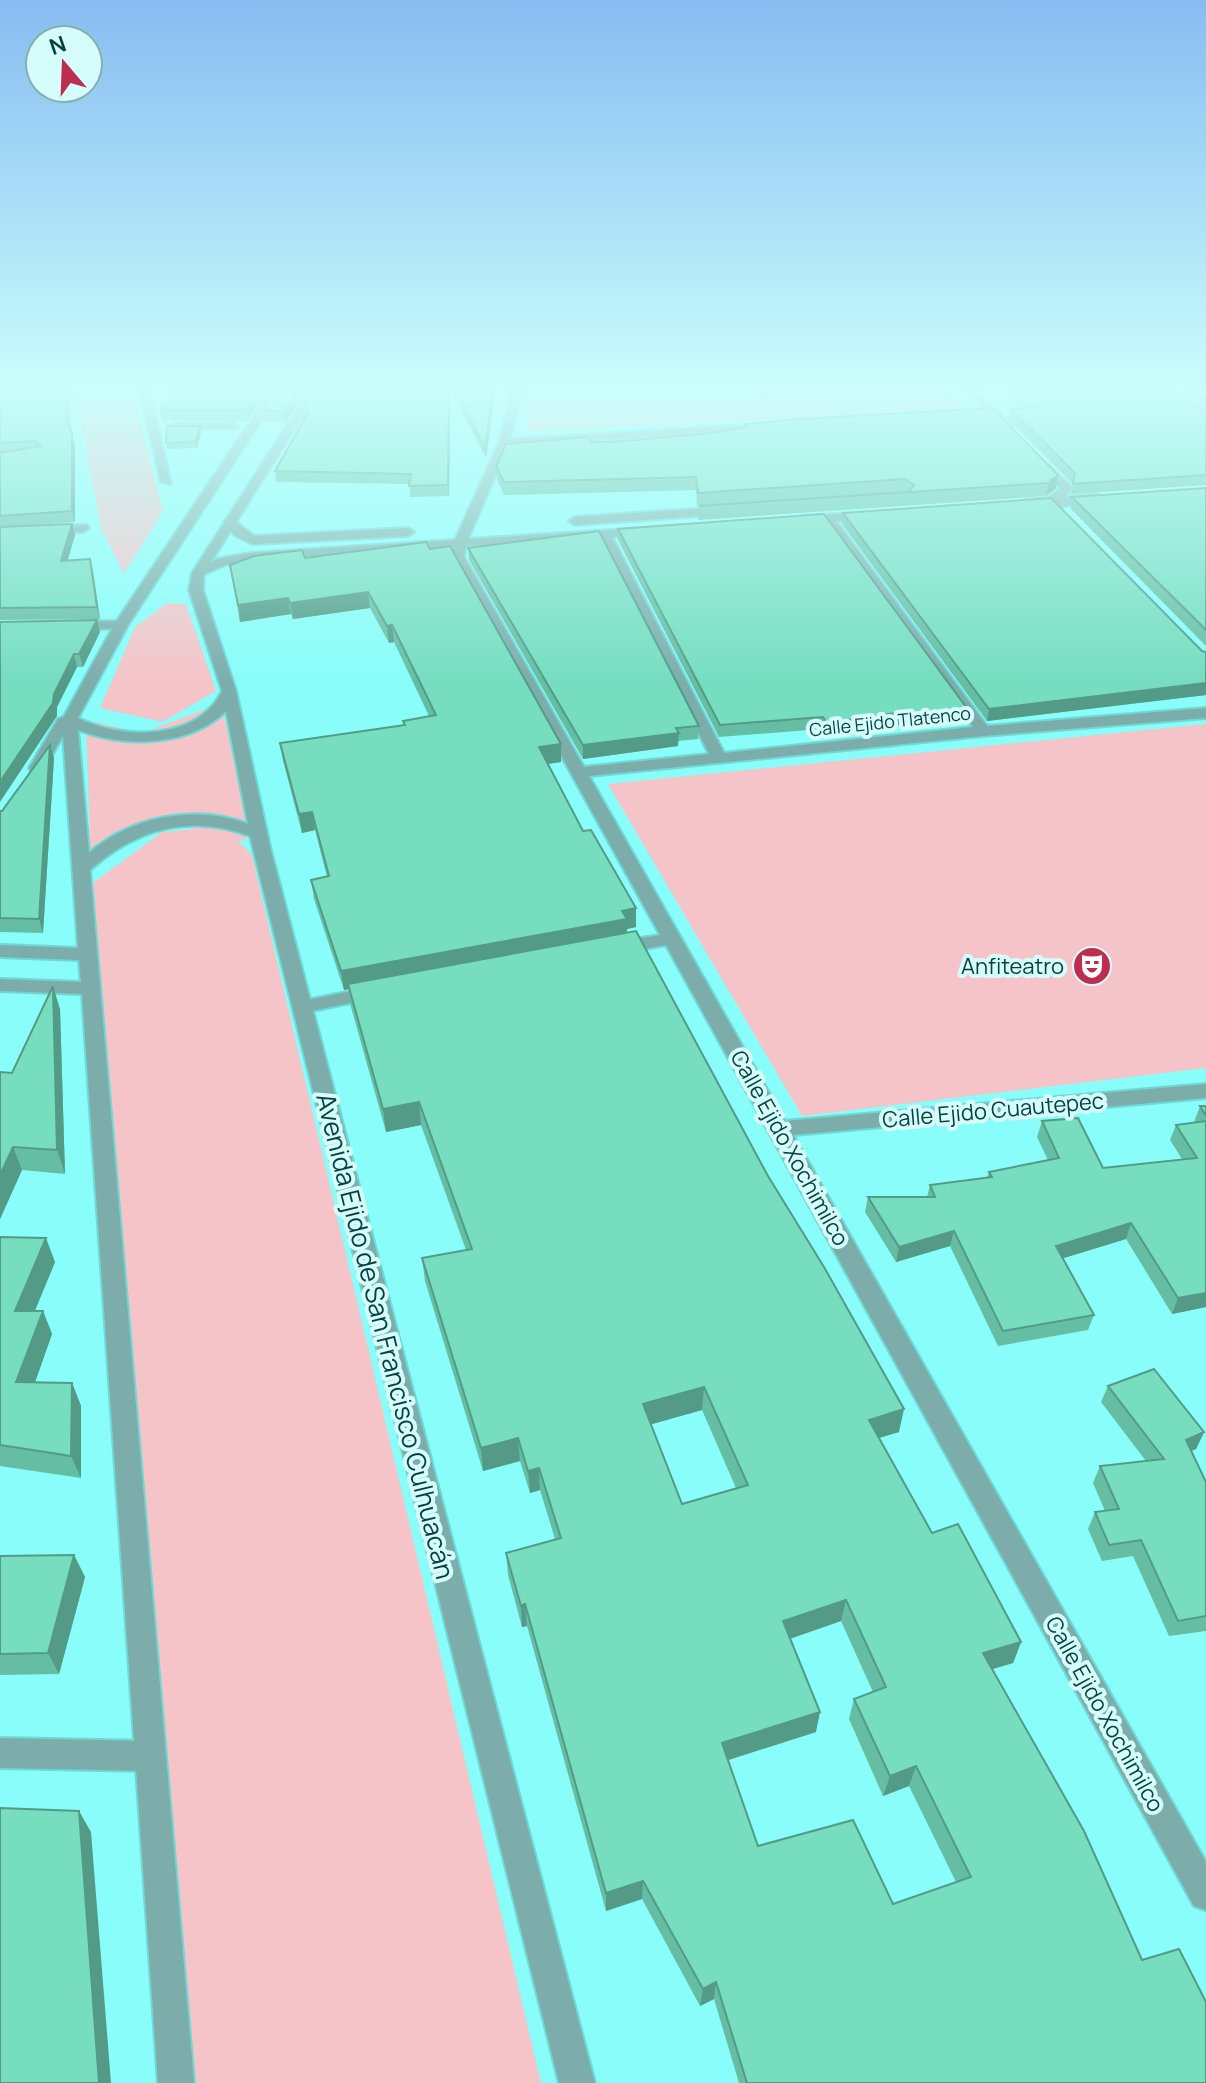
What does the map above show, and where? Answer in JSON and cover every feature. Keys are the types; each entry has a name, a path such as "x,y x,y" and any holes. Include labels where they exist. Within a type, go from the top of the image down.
{"street":[{"path":"176,2083 70,720 121,625 211,489"},
{"path":"197,581 250,489"},
{"path":"459,533 481,489"},
{"path":"1019,491 1048,489"},
{"path":"1057,506 1066,489"},
{"path":"1007,505 1057,506 1114,497"},
{"path":"798,506 877,501"},
{"path":"561,522 735,510"},
{"path":"783,521 888,514"},
{"path":"828,518 983,731"},
{"path":"230,521 238,532 252,540 422,531"},
{"path":"197,581 222,562 250,557 545,523"},
{"path":"459,533 604,533 723,525"},
{"path":"0,532 83,528"},
{"name":"Calle Ejido Xochimilco","path":"459,533 458,557 1206,1894"},
{"path":"604,533 719,758"},
{"name":"Avenida Ejido de San Francisco Culhuacán","path":"197,581 229,691 258,833 577,2083"},
{"path":"60,626 121,625"},
{"path":"25,784 63,722 70,720 107,734 156,735 208,717 227,700 229,691"},
{"name":"Calle Ejido Tlatenco","path":"578,772 983,731 1206,713"},
{"path":"83,867 123,835 162,823 215,820 258,833"},
{"path":"592,952 669,939"},
{"path":"0,951 86,954"},
{"path":"0,985 89,988"},
{"path":"302,1007 393,988"},
{"name":"Calle Ejido Cuautepec","path":"780,1129 1206,1091"},
{"path":"0,1753 149,1756"}],"shaded area":[{"path":"94,489 157,489 163,511 124,574 102,531"},
{"path":"167,603 186,604 216,691 162,722 100,708 135,627"},
{"path":"221,703 249,826 245,841 237,840 252,855 541,2083 179,2083 83,890 162,832 195,829 158,819 91,871 86,720 143,733"},
{"path":"1206,724 1206,1068 802,1116 608,784"}],"building":[{"path":"0,489 72,489 72,511 0,516"},
{"path":"698,489 754,489 698,493"},
{"path":"911,489 954,489 699,506 909,492"},
{"path":"1206,489 1206,630 1072,497"},
{"path":"1051,498 1206,652 1206,683 989,709 843,513"},
{"path":"824,514 969,711 913,716 910,711 827,723 823,717 720,725 618,529"},
{"path":"72,524 61,561 90,559 97,607 0,608 0,527"},
{"path":"599,531 699,726 676,728 679,733 583,745 468,548"},
{"path":"426,542 430,549 450,546 561,744 539,747 583,831 591,830 636,908 622,911 627,919 341,971 311,880 329,876 312,812 299,814 280,743 405,725 403,721 436,715 392,625 387,626 368,592 290,603 288,598 238,605 230,565 254,556 302,550 305,558"},
{"path":"97,620 79,654 74,654 54,694 53,703 0,782 0,622"},
{"path":"50,745 39,919 0,918 0,811"},
{"path":"636,931 768,1176 824,1267 904,1409 869,1420 932,1533 958,1524 1021,1642 983,1653 1084,1831 1142,1960 1179,1949 1206,2002 1206,2083 747,2083 716,1982 703,1989 643,1881 606,1893 525,1604 521,1606 506,1553 561,1538 539,1468 528,1471 518,1438 481,1448 422,1258 472,1249 419,1102 383,1109 348,984","holes":["704,1387 748,1485 682,1504 643,1404","846,1600 886,1687 854,1699 890,1776 916,1766 971,1877 893,1904 853,1820 758,1846 722,1743 820,1712 783,1621"]},
{"path":"53,986 57,1150 13,1147 0,1175 0,1072 12,1073"},
{"path":"1078,1118 1103,1168 1197,1158 1176,1125 1206,1121 1206,1293 1178,1298 1131,1223 1056,1246 1094,1315 1003,1331 954,1231 899,1247 868,1197 935,1197 930,1185 992,1177 989,1172 1059,1158 1042,1121"},
{"path":"0,1237 46,1238 15,1311 43,1311 16,1382 72,1383 71,1456 0,1445"},
{"path":"1154,1369 1204,1432 1186,1440 1206,1482 1206,1616 1178,1621 1141,1540 1109,1545 1095,1512 1119,1509 1100,1466 1164,1459 1108,1386"},
{"path":"74,1555 48,1653 0,1654 0,1556"},
{"path":"0,1808 79,1811 99,2083 0,2083"}],"place":[{"name":"Anfiteatro","path":"1092,966"}]}
